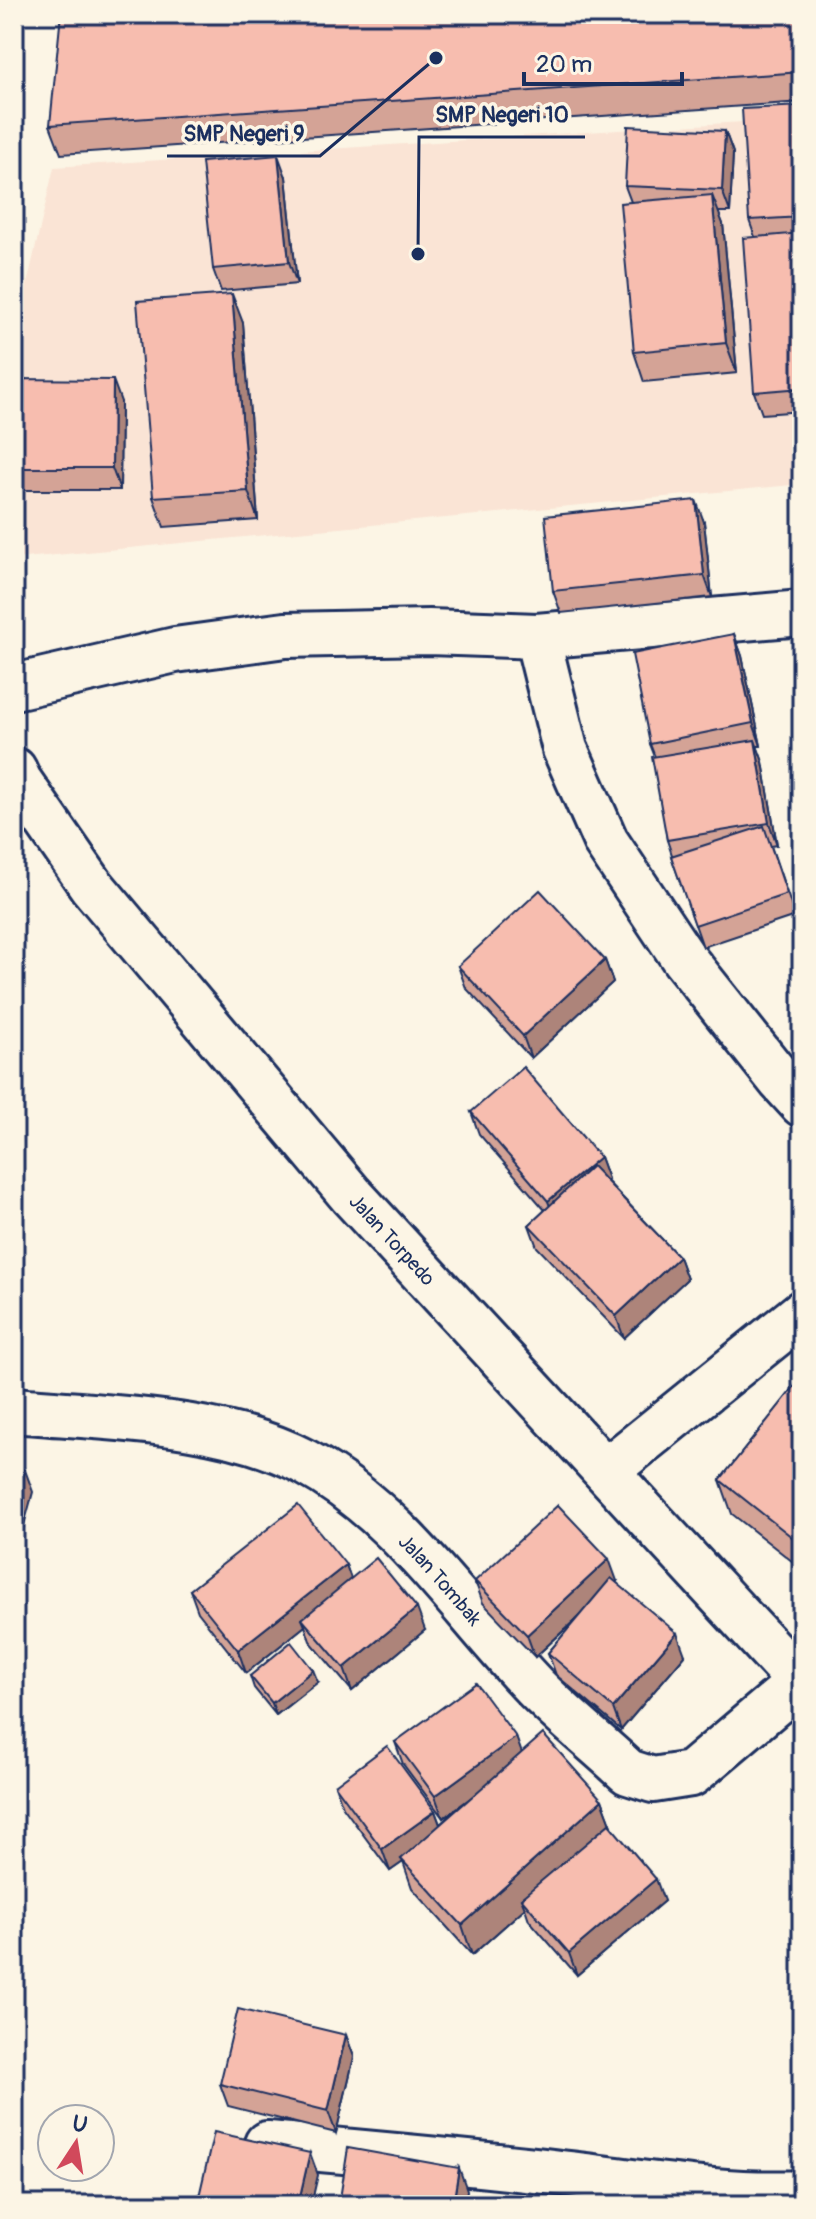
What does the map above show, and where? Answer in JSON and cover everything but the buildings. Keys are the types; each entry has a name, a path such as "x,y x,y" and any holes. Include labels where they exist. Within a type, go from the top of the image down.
{"street":[{"path":"14,687 175,650 285,635 429,632 537,636 802,613"},
{"path":"537,636 565,749 606,842 684,959 802,1104"},
{"name":"Jalan Torpedo","path":"14,770 91,885 351,1195 801,1683"},
{"path":"606,1471 802,1313"},
{"name":"Jalan Tombak","path":"14,1410 198,1427 257,1443 304,1462 350,1491 394,1527 535,1687 628,1772 653,1780 691,1774 801,1683"},
{"path":"267,2144 554,2172 692,2190 770,2195 802,2193"}],"shaded area":[{"path":"802,118 802,484 14,559 14,341 54,167"}],"place":[{"name":"SMP Negeri 9","path":"436,58"},
{"name":"SMP Negeri 10","path":"418,254"}]}
